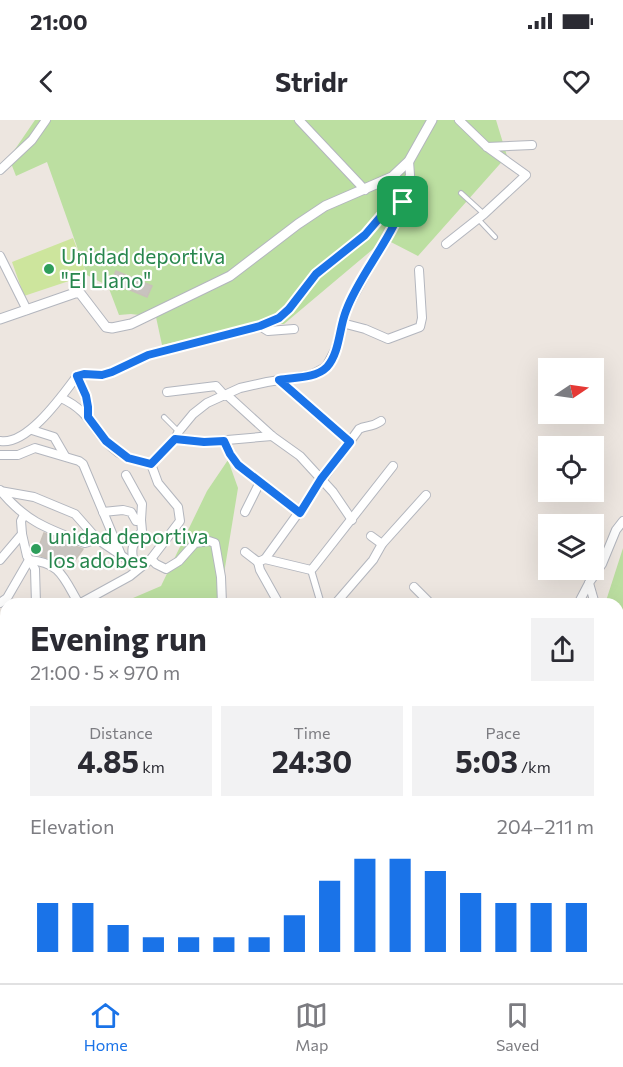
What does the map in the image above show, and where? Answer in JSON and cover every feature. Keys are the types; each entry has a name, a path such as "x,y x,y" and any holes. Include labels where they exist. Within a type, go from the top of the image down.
{"street":[{"path":"0,170 32,140 46,120"},
{"path":"299,120 365,190"},
{"path":"0,319 80,293 106,327 131,324 230,276 316,212 341,198 392,177 409,161 432,120"},
{"path":"446,244 526,175 487,147 459,120"},
{"path":"487,147 532,145"},
{"path":"151,464 193,414 207,404 240,388 311,375 326,367 336,348 346,310 397,217 410,175 409,161"},
{"path":"0,441 6,442 32,430 77,376 102,375 148,355 260,326 279,318 289,309 316,274 365,235 406,187"},
{"path":"0,256 27,310"},
{"path":"342,323 360,327 388,339 416,330 420,327 422,318 419,270"},
{"path":"260,326 268,331 294,329"},
{"path":"77,376 86,396 88,417"},
{"path":"279,380 350,442"},
{"path":"167,392 216,386 272,436 300,456 333,492 352,520"},
{"path":"61,398 74,404 88,417 106,441 118,452 128,458 151,464"},
{"path":"276,598 260,570 262,560 300,513 321,479 359,429 370,427 381,421"},
{"path":"32,430 54,436 65,456"},
{"path":"177,435 204,442 272,436"},
{"path":"224,441 233,460 300,513"},
{"path":"0,455 18,456 36,448 84,464 122,557"},
{"path":"90,598 130,576 139,564 151,559 180,521 178,507 158,483 151,464"},
{"path":"310,570 393,466"},
{"path":"126,475 142,504 140,521 142,531 131,551 139,564"},
{"path":"245,512 260,482"},
{"path":"0,491 34,498 75,514 97,539 122,557 139,564"},
{"path":"0,491 24,515 39,525 85,543 97,539"},
{"path":"340,598 373,560 382,544 426,495"},
{"path":"104,512 123,510 131,512 140,521"},
{"path":"24,515 21,521 22,534 35,569 36,598"},
{"path":"581,598 602,564 616,530 623,521"},
{"path":"0,560 22,534"},
{"path":"371,536 382,544"},
{"path":"151,559 166,569 179,561 195,543 209,541 215,543 222,598"},
{"path":"245,552 262,560 310,570"},
{"path":"7,598 30,560"},
{"path":"30,560 51,563 60,572 75,598"},
{"path":"310,570 319,598"},
{"path":"589,583 593,598"},
{"path":"414,587 425,598"}],"lane":[{"path":"461,193 495,237"},
{"path":"164,417 177,435"}],"green space":[{"path":"35,120 496,120 507,156 418,256 385,239 284,324 254,324 162,345 156,317 119,315 108,286 87,275 47,162 16,176 9,158"},
{"name":"Unidad deportiva \"El Llano\"","path":"73,238 87,275 24,296 12,262"},
{"path":"228,460 238,488 220,598 133,598 161,586 207,491"},
{"path":"623,548 623,598 607,598"}],"building":[{"path":"116,271 152,286 147,297 111,282"},
{"path":"44,533 83,549 69,569 36,554"}],"place":[{"name":"Unidad deportiva \"El Llano\"","path":"49,269"},
{"name":"unidad deportiva los adobes","path":"36,549"}],"route":[{"path":"406,187 403,202 346,310 332,360 320,372 279,380 350,442 321,479 300,513 238,465 224,441 204,442 175,439 151,464 128,458 118,452 106,441 88,417 86,396 77,376 102,375 148,355 260,326 279,318 300,296 316,274 365,235 406,187"}]}
